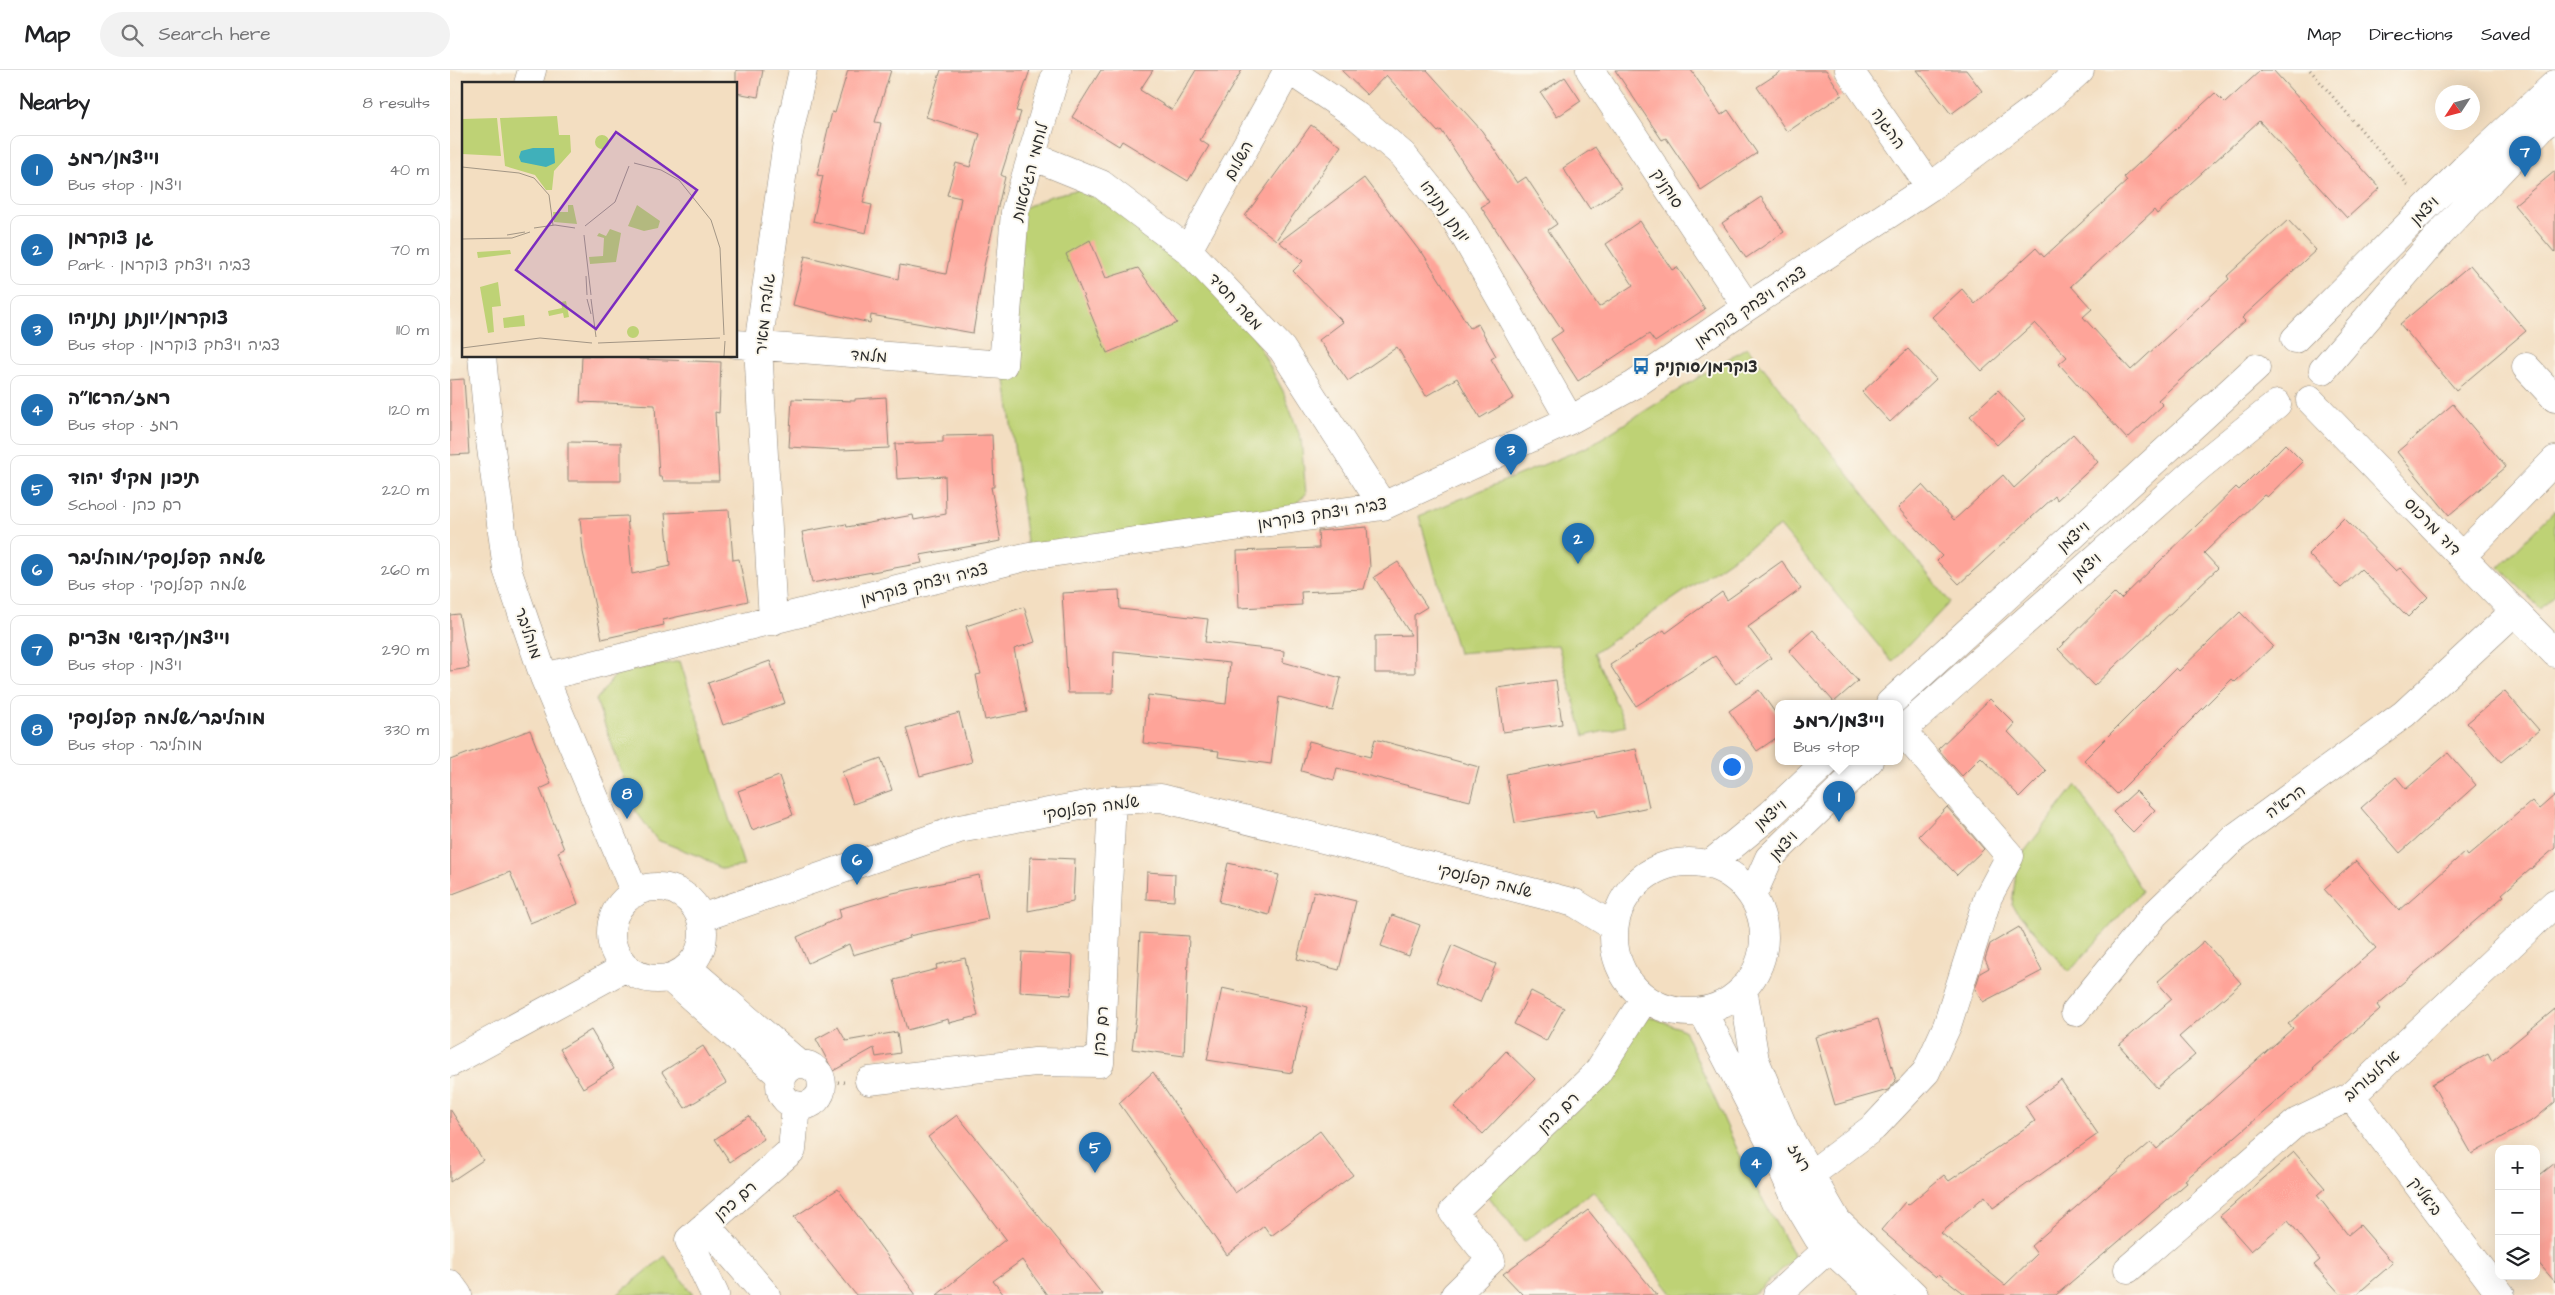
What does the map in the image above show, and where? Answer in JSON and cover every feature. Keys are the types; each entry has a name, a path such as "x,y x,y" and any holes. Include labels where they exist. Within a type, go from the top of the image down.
{"street":[{"name":"גולדה מאיר","path":"773,621 747,346 803,70"},
{"name":"לוחמי הגיטאות","path":"1003,365 1015,212 1057,70"},
{"name":"השלום","path":"1188,250 1289,70"},
{"name":"יונתן נתניהו","path":"1289,70 1357,116 1403,155 1456,220 1570,420"},
{"name":"סוקניק","path":"1590,70 1747,307"},
{"name":"ההגנה","path":"1849,70 1930,187"},
{"name":"צביה ויצחק צוקרמן","path":"544,677 1029,556 1383,506 1570,420 1634,385 1747,307 1930,187 2050,98 2080,70"},
{"name":"ויצמן","path":"2295,339 2427,206 2555,84"},
{"name":"ויצמן","path":"2323,370 2437,237 2541,128 2555,117"},
{"name":"משה חסיד","path":"1032,156 1101,184 1188,250 1282,349 1383,506"},
{"path":"2284,339 2295,339 2306,343 2315,350 2321,359 2323,370 2322,381 2310,400 2300,405 2277,404 2268,398 2260,390 2256,368 2265,349 2284,339"},
{"name":"מלמד","path":"747,346 1003,365"},
{"name":"מוהליבר","path":"482,358 489,433 507,568 544,677 635,893"},
{"path":"2526,367 2555,398"},
{"name":"וייצמן","path":"1893,700 2256,368"},
{"name":"דוד מרכוס","path":"2310,400 2555,653"},
{"name":"ויצמן","path":"1903,729 2193,473 2277,404"},
{"path":"2462,556 2555,460"},
{"name":"הרא\"ה","path":"2075,1012 2156,914 2234,838 2404,714 2515,611"},
{"path":"1810,1175 1874,1127 1926,1072 1947,1026 1988,898 2010,856 1903,735"},
{"name":"וייצמן","path":"1710,864 1771,814 1824,765"},
{"name":"ויצמן","path":"1752,896 1769,858 1865,765"},
{"name":"שלמה קפלנסקי","path":"701,918 959,829 1112,800 1161,798 1575,903"},
{"name":"רם כהן","path":"869,1082 1035,1062 1100,1063 1112,800"},
{"path":"1694,861 1710,864 1726,870 1752,896 1762,916 1764,937 1761,960 1751,980 1721,1006 1703,1012 1674,1011 1645,998 1625,977 1617,960 1613,943 1614,927 1624,897 1638,880 1656,868 1674,862 1694,861"},
{"path":"650,888 666,888 681,894 693,904 701,918 702,945 697,958 679,973 647,978 626,967 617,955 612,942 612,927 616,914 624,902 635,893 650,888"},
{"path":"1575,903 1624,897"},
{"name":"ארלוזורוב","path":"2128,1269 2298,1122 2351,1096 2555,902"},
{"path":"1575,903 1614,927"},
{"path":"450,1063 626,967"},
{"path":"679,973 790,1070"},
{"name":"רמז","path":"1743,988 1755,1060 1785,1131 1837,1221 1914,1295"},
{"name":"רם כהן","path":"1455,1295 1491,1260 1453,1212 1597,1073 1645,998"},
{"name":"רמז","path":"1703,1012 1772,1146 1799,1206 1818,1238 1828,1249 1882,1295"},
{"path":"811,1066 817,1070 822,1082 822,1089 815,1101 802,1106 789,1102 780,1090 790,1070 811,1066"},
{"name":"ביאליק","path":"2351,1096 2501,1295"},
{"name":"רם כהן","path":"698,1232 792,1150 796,1105"},
{"path":"698,1232 715,1295"},
{"path":"698,1232 766,1295"},
{"path":"1777,1295 1828,1249"},
{"path":"450,1284 458,1295"}],"path":[{"path":"2310,70 2427,206"}],"green space":[{"path":"1101,184 1234,299 1283,391 1301,439 1306,494 1278,521 1029,556 1003,365 1015,212 1051,196"},
{"path":"1747,347 1950,602 1892,662 1780,526 1594,653 1626,726 1584,736 1558,645 1458,653 1419,516 1589,446"},
{"path":"2555,510 2555,594 2541,609 2499,567"},
{"path":"680,661 744,866 722,869 701,857 657,840 635,810 596,700 617,673"},
{"path":"2076,785 2142,891 2069,972 2012,906 2017,861"},
{"path":"1649,1016 1684,1030 1746,1169 1795,1258 1753,1295 1673,1295 1593,1191 1524,1242 1486,1193"},
{"path":"665,1256 693,1295 617,1295"}],"building":[{"path":"736,70 763,70 758,97 738,93 738,82 736,82"},
{"path":"848,70 891,70 875,122 881,123 863,203 872,205 866,233 813,221 823,176 817,175 832,112 835,113"},
{"path":"941,70 1030,70 1016,111 1021,112 1001,175 1005,177 984,266 973,333 871,315 870,323 793,305 805,256 898,279 900,265 946,274 961,198 947,195 956,163 970,167 980,134 926,117"},
{"path":"1101,70 1153,70 1140,90 1172,110 1196,70 1242,70 1200,140 1209,146 1188,181 1122,141 1119,146 1072,117"},
{"path":"1341,70 1427,70 1482,131 1517,183 1526,177 1557,224 1548,230 1599,307 1633,285 1606,244 1640,221 1672,270 1677,267 1705,309 1655,342 1649,334 1578,381 1551,339 1563,331 1481,207 1489,202 1441,130 1438,132 1386,75 1367,95"},
{"path":"1615,70 1691,70 1721,115 1728,110 1757,153 1701,190 1666,138 1662,140"},
{"path":"1783,70 1826,70 1842,95 1787,132 1757,87"},
{"path":"1917,70 1966,70 1982,91 1951,114"},
{"path":"2261,70 2273,70 2380,188 2347,218 2259,121 2157,214 2154,210 2071,286 2092,309 2083,317 2131,370 2229,279 2227,276 2288,220 2316,250 2242,318 2245,321 2158,400 2163,405 2127,439 2059,364 2067,357 2035,323 1982,371 1932,317 1962,289 1975,304 2036,248 2044,257 2127,181 2124,177 2215,93 2225,103"},
{"path":"1565,77 1581,101 1557,117 1541,93"},
{"path":"1311,125 1341,146 1276,240 1245,216"},
{"path":"1595,147 1622,188 1590,209 1563,168"},
{"path":"2555,171 2555,253 2514,205"},
{"path":"1364,178 1422,252 1470,328 1478,324 1496,356 1491,359 1514,398 1480,418 1457,378 1426,396 1397,347 1348,381 1319,340 1343,322 1293,271 1303,261 1279,242"},
{"path":"1761,197 1784,232 1746,258 1722,223"},
{"path":"1090,240 1106,278 1138,268 1177,323 1107,353 1066,254"},
{"path":"2470,265 2526,331 2456,390 2400,324"},
{"path":"1908,349 1936,379 1890,422 1862,392"},
{"path":"582,358 639,358 721,362 719,413 715,412 719,481 663,481 662,477 659,477 655,405 580,402"},
{"path":"464,379 469,454 450,455 450,380"},
{"path":"1998,390 2025,419 1997,445 1970,416"},
{"path":"886,397 889,448 842,450 789,447 792,399 855,401 855,399"},
{"path":"2453,404 2506,467 2449,515 2397,452"},
{"path":"2073,434 2098,462 2057,500 2055,496 1959,584 1937,561 1942,556 1898,508 1922,485 1954,520 2003,475 2014,488"},
{"path":"992,435 994,487 991,487 1001,541 920,555 922,563 812,583 802,532 846,524 847,527 913,515 914,520 946,514 945,476 897,479 895,444 943,442 943,436"},
{"path":"568,442 621,443 621,481 568,481"},
{"path":"2285,444 2303,462 2267,497 2264,495 2204,553 2218,568 2094,686 2058,649 2115,593 2121,599 2236,487 2239,490"},
{"path":"729,510 733,560 739,559 748,601 663,620 664,625 602,639 583,552 580,518 627,516 632,574 670,566 665,513"},
{"path":"2344,518 2396,571 2400,568 2428,597 2408,617 2361,569 2341,588 2308,554"},
{"path":"1367,527 1370,567 1364,589 1301,592 1302,605 1239,608 1237,551 1319,548 1318,531"},
{"path":"1782,561 1801,589 1748,627 1771,658 1736,684 1715,656 1636,706 1610,665 1664,630 1666,633 1722,592 1727,600"},
{"path":"1398,562 1427,607 1414,615 1415,673 1375,673 1375,636 1411,635 1374,577"},
{"path":"1119,590 1120,609 1208,619 1205,642 1284,651 1283,662 1341,678 1333,711 1279,697 1271,764 1218,757 1219,751 1143,743 1148,695 1226,704 1230,663 1114,651 1113,693 1068,693 1062,593"},
{"path":"1024,607 1035,642 1014,649 1027,712 985,720 976,675 981,674 966,626"},
{"path":"2240,612 2273,646 2235,682 2232,679 2117,794 2084,760 2176,668 2179,671"},
{"path":"459,614 469,668 450,671 450,615"},
{"path":"1813,630 1858,681 1836,700 1832,700 1789,651"},
{"path":"770,661 785,703 723,725 708,683"},
{"path":"1556,680 1562,724 1503,732 1497,688"},
{"path":"1759,690 1775,712 1775,739 1757,751 1729,711"},
{"path":"2505,691 2539,730 2501,762 2467,723"},
{"path":"1990,699 2015,724 2008,732 2046,771 2020,797 1981,757 1962,776 1938,749"},
{"path":"959,713 972,762 920,776 906,728"},
{"path":"530,730 551,784 540,789 564,849 558,852 578,904 530,923 510,872 450,895 450,760"},
{"path":"1375,739 1479,767 1470,801 1337,768 1334,780 1301,771 1309,741 1370,757"},
{"path":"1636,749 1649,807 1597,818 1595,809 1515,823 1506,774"},
{"path":"2448,753 2476,785 2400,853 2361,808 2396,777 2406,789"},
{"path":"881,758 892,790 853,804 842,772"},
{"path":"779,776 793,815 752,830 738,791"},
{"path":"2136,791 2155,810 2133,832 2113,812"},
{"path":"2555,795 2555,848 2502,894 2504,896 2377,1005 2380,1009 2314,1069 2185,1180 2187,1183 2056,1295 1966,1295 1939,1274 1936,1277 1881,1230 1905,1202 1908,1205 1944,1175 1949,1181 2035,1121 2025,1106 2061,1080 2098,1134 1993,1208 1985,1196 1941,1233 2005,1285 2037,1254 2031,1246 2151,1142 2157,1149 2293,1028 2288,1024 2376,948 2324,889 2356,861 2399,911 2465,852 2468,856 2532,801 2539,809"},
{"path":"1947,807 1984,849 1957,875 1919,836"},
{"path":"1030,857 1075,859 1073,902 1028,911"},
{"path":"1228,863 1279,875 1269,915 1219,902"},
{"path":"1147,872 1175,874 1174,901 1146,899"},
{"path":"979,875 988,919 909,936 910,938 853,955 849,944 808,963 797,937 841,917 839,909 893,893"},
{"path":"1314,891 1356,901 1339,970 1297,959"},
{"path":"1392,915 1420,925 1409,956 1381,946"},
{"path":"2019,927 2042,971 1983,1002 1975,989 1980,973 1989,968 1985,959 1990,944"},
{"path":"1140,933 1189,936 1184,1056 1132,1049 1136,1018"},
{"path":"2204,941 2241,983 2179,1037 2195,1055 2157,1088 2119,1045 2172,999 2157,982"},
{"path":"1452,945 1496,964 1480,1002 1436,982"},
{"path":"1022,952 1073,955 1071,995 1020,992"},
{"path":"965,958 978,1016 949,1023 948,1019 907,1030 894,980 937,969 936,965"},
{"path":"1222,988 1308,1007 1292,1073 1207,1060"},
{"path":"1531,991 1564,1008 1546,1041 1514,1024"},
{"path":"2555,1009 2555,1102 2535,1119 2472,1154 2432,1084 2488,1053 2492,1061"},
{"path":"1878,1019 1896,1081 1888,1090 1835,1105 1815,1037"},
{"path":"838,1027 846,1041 897,1032 900,1053 876,1057 874,1048 833,1071 816,1039"},
{"path":"591,1030 614,1069 583,1088 560,1049"},
{"path":"703,1046 726,1083 685,1108 662,1072"},
{"path":"1506,1051 1535,1079 1483,1134 1454,1107"},
{"path":"1153,1072 1235,1193 1320,1131 1353,1175 1271,1236 1264,1226 1227,1255 1119,1103"},
{"path":"450,1109 483,1160 450,1182"},
{"path":"957,1115 1103,1295 1047,1295 1022,1260 993,1281 1004,1295 937,1295 1006,1239 928,1137"},
{"path":"749,1116 764,1139 730,1162 715,1139"},
{"path":"2294,1152 2325,1188 2317,1195 2348,1235 2360,1225 2393,1263 2356,1295 2341,1295 2314,1265 2320,1260 2288,1220 2251,1251 2220,1216"},
{"path":"2555,1163 2555,1282 2540,1265 2540,1175"},
{"path":"838,1189 916,1295 856,1295 794,1217"},
{"path":"1588,1210 1657,1295 1523,1295 1503,1274"}],"place":[{"name":"וייצמן/קדושי מצרים","path":"2525,177"},
{"name":"צוקרמן/סוקניק","path":"1641,366"},
{"name":"צוקרמן/יונתן נתניהו","path":"1511,475"},
{"name":"גן צוקרמן","path":"1578,564"},
{"name":"מוהליבר/שלמה קפלנסקי","path":"627,819"},
{"name":"וייצמן/רמז","path":"1839,822"},
{"name":"שלמה קפלנסקי/מוהליבר","path":"857,885"},
{"name":"תיכון מקיף יהוד","path":"1095,1173"},
{"name":"רמז/הרא״ה","path":"1756,1188"}]}
